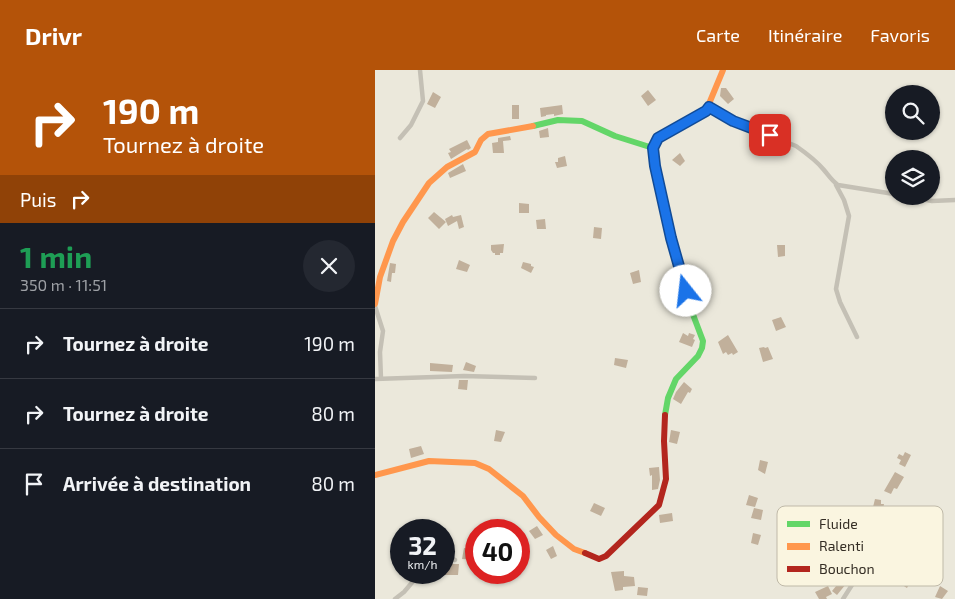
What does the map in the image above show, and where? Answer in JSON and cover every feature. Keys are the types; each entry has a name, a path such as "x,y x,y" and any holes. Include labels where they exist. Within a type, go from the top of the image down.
{"street":[{"path":"400,138 411,125 423,101 420,70"},
{"path":"375,475 429,462 475,463 489,469 523,496 539,517 574,550 599,559 618,546 659,505 666,479 664,440 665,410 668,398 676,379 698,356 703,341 678,265 655,166 653,148 658,138 706,111 723,70"},
{"path":"709,107 733,121 796,146 815,160 835,183 844,200 849,216 836,289 840,302 857,336"},
{"path":"381,379 380,352 383,331 375,305 375,296 380,277 393,241 403,222 429,184 447,167 475,152 481,140 488,134 517,130 558,120 582,121 615,136 653,148"},
{"path":"835,183 846,187 885,193"},
{"path":"940,201 955,200"},
{"path":"375,379 465,376 535,378"},
{"path":"395,599 411,584"},
{"path":"843,599 851,586"}],"building":[{"path":"721,88 726,88 734,99 728,104 720,96"},
{"path":"648,90 656,100 648,106 641,96"},
{"path":"433,92 441,97 435,108 427,104"},
{"path":"512,105 519,105 519,119 512,119"},
{"path":"562,105 563,114 541,117 540,108"},
{"path":"548,128 549,137 540,138 539,131"},
{"path":"510,136 511,140 503,141 504,153 493,153 492,143 498,142 498,138"},
{"path":"467,140 471,148 451,159 448,153 451,152 449,149"},
{"path":"680,153 685,161 680,166 672,160"},
{"path":"565,156 567,166 557,168 555,162 558,162 558,158"},
{"path":"463,164 466,171 450,178 448,173"},
{"path":"519,203 529,204 529,213 519,213"},
{"path":"434,212 446,222 439,229 428,218"},
{"path":"452,215 453,217 461,215 464,227 459,229 457,221 448,226 445,219"},
{"path":"545,219 546,229 537,229 536,220"},
{"path":"594,227 602,228 601,239 593,238"},
{"path":"504,244 503,253 500,253 500,255 495,255 491,250 491,245"},
{"path":"777,245 785,245 785,256 778,257"},
{"path":"459,260 470,265 467,272 456,269"},
{"path":"523,262 534,267 531,273 521,268"},
{"path":"390,263 396,264 391,282 387,281"},
{"path":"639,270 641,282 633,284 630,273"},
{"path":"781,317 786,327 776,331 772,320"},
{"path":"683,333 688,336 689,333 695,335 692,347 679,342"},
{"path":"728,335 738,352 733,355 732,353 728,355 726,352 723,354 718,342"},
{"path":"768,347 773,359 763,362 759,348"},
{"path":"615,358 628,360 626,368 614,365"},
{"path":"466,362 476,366 474,372 463,370"},
{"path":"430,363 453,365 452,372 430,371"},
{"path":"459,380 468,380 467,390 458,389"},
{"path":"684,382 692,389 681,404 673,399"},
{"path":"496,430 505,432 501,442 494,441"},
{"path":"671,430 680,432 677,444 669,442"},
{"path":"421,446 424,454 411,458 409,449"},
{"path":"905,452 911,455 905,467 899,464 901,460 897,458 899,454 903,456"},
{"path":"760,460 768,462 765,474 758,470"},
{"path":"659,467 660,480 658,489 652,490 652,475 650,476 649,468"},
{"path":"895,472 904,477 897,489 894,488 891,494 884,491"},
{"path":"749,495 758,498 755,507 746,505"},
{"path":"875,499 881,500 881,504 884,504 884,506 873,506"},
{"path":"594,503 605,508 601,516 590,511"},
{"path":"754,508 763,510 761,520 751,518"},
{"path":"672,513 673,521 660,523 659,515"},
{"path":"537,526 543,535 535,539 530,530"},
{"path":"753,533 761,535 758,545 751,543"},
{"path":"553,546 557,556 551,559 546,550"},
{"path":"464,548 465,548 465,559 462,559"},
{"path":"455,564 459,564 458,575 455,575"},
{"path":"624,571 624,576 634,577 635,586 623,587 623,590 615,591 611,572"},
{"path":"828,586 832,594 826,597 827,599 819,599 815,592"},
{"path":"836,586 844,586 837,595 832,591"},
{"path":"940,586 948,591 942,599 935,597"},
{"path":"638,587 648,588 647,596 637,595"}],"traffic: fast":[{"path":"533,126 558,120 582,121 615,136 653,148"},
{"path":"665,415 668,398 676,379 698,356 703,341 689,304 678,265 653,148 658,138 678,127"}],"traffic: slow":[{"path":"678,127 706,111 723,70"},
{"path":"375,304 380,277 393,241 403,222 429,183 447,167 475,152 481,140 488,134 533,126"},
{"path":"375,475 429,461 475,463 489,469 523,496 556,535 574,549 585,553"}],"traffic: jam":[{"path":"585,553 599,559 606,556 659,505 666,479 665,415"}],"route":[{"path":"686,291 671,238 655,166 653,148 655,143 658,138 706,111 709,107 733,121 770,135"}]}
